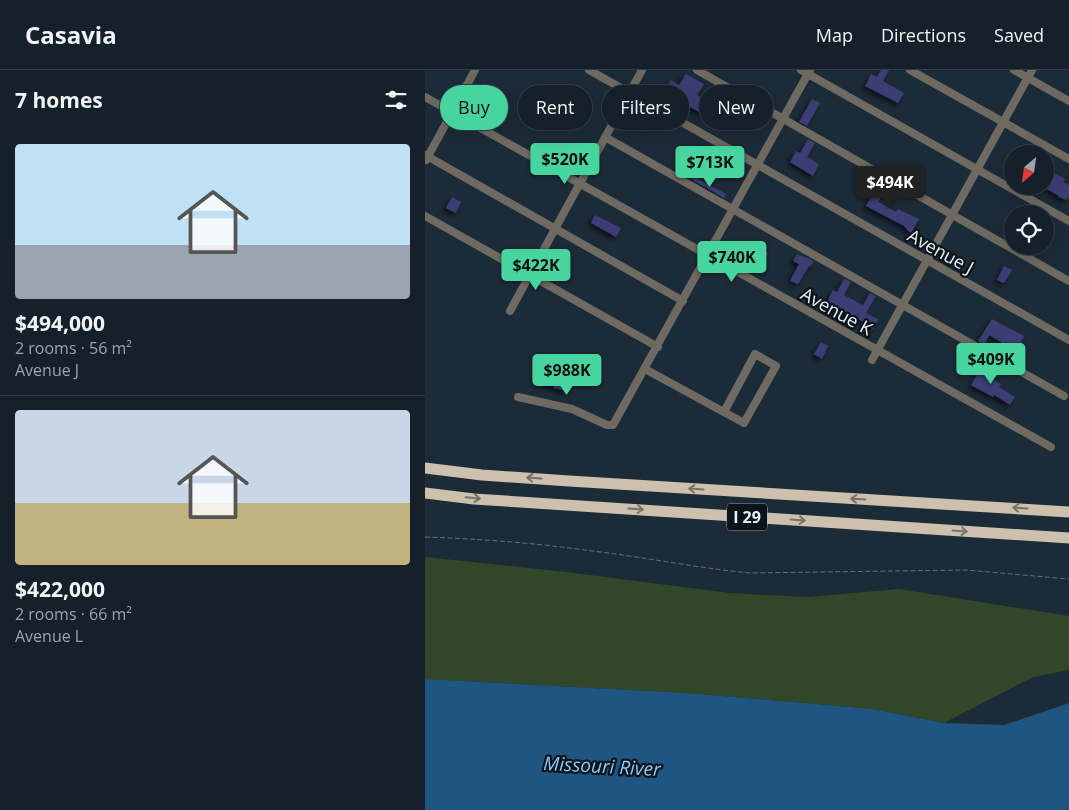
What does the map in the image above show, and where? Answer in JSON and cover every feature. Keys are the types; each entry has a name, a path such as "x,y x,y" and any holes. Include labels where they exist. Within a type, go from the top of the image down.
{"highway":[{"name":"I 29","path":"425,468 482,475 569,481 1069,512"},
{"name":"I 29","path":"425,492 484,499 1069,538"}],"street":[{"path":"467,85 475,70"},
{"name":"Avenue J","path":"589,70 615,85"},
{"path":"634,85 642,70"},
{"path":"697,70 1069,281"},
{"path":"910,70 1069,159"},
{"path":"1014,70 1069,101"},
{"path":"872,360 1032,70"},
{"path":"518,397 572,409 607,425 616,422 784,119 807,71 1069,221"},
{"name":"Avenue K","path":"425,97 440,105"},
{"name":"Avenue J","path":"689,126 1069,340"},
{"path":"442,130 426,158 683,301"},
{"name":"Avenue K","path":"484,130 1051,447"},
{"path":"510,311 609,130"},
{"path":"605,137 1064,396"},
{"path":"425,216 657,347"},
{"path":"645,369 744,423 776,366 755,354 724,412"}],"path":[{"path":"425,537 519,542 750,573 966,570 1069,579"}],"green space":[{"path":"425,557 566,572 730,593 808,597 899,589 1069,616 1069,670 1033,677 944,723 872,709 794,702 687,693 425,679"}],"water":[{"name":"Missouri River","path":"425,679 687,693 794,702 872,709 944,723 1004,725 1069,703 1069,810 425,810"}],"building":[{"path":"881,70 889,70 883,81 904,93 898,103 865,86 871,74 877,77"},
{"path":"686,74 704,84 699,85 697,95 699,96 699,112 689,106 689,85 679,85"},
{"path":"671,80 679,85 668,85"},
{"path":"812,99 820,103 807,126 799,122"},
{"path":"808,139 815,143 807,157 819,164 813,176 790,162 796,151 800,153"},
{"path":"1055,173 1065,179 1063,182 1069,185 1067,200 1054,193"},
{"path":"694,177 726,194 724,198 693,180"},
{"path":"878,180 895,189 892,195 885,191 878,202 896,212 898,209 919,219 911,233 904,226 866,206 876,188 874,187"},
{"path":"452,197 461,202 456,213 446,208"},
{"path":"595,215 621,228 616,237 591,223"},
{"path":"760,248 768,253 762,264 753,260"},
{"path":"797,254 814,261 798,284 790,281 799,264 793,261"},
{"path":"1004,266 1012,270 1003,283 997,280"},
{"path":"844,279 851,282 844,295 863,305 870,293 876,296 866,313 878,319 873,329 827,302 833,290 837,292"},
{"path":"992,319 1024,336 1018,348 1006,342 1004,344 989,335 984,345 978,341"},
{"path":"821,342 828,346 822,359 814,354"},
{"path":"985,361 993,365 987,376 1001,384 999,387 1015,397 1010,405 994,395 993,397 971,385"},
{"path":"544,367 570,375 567,390 538,383 540,374 543,374"}]}
